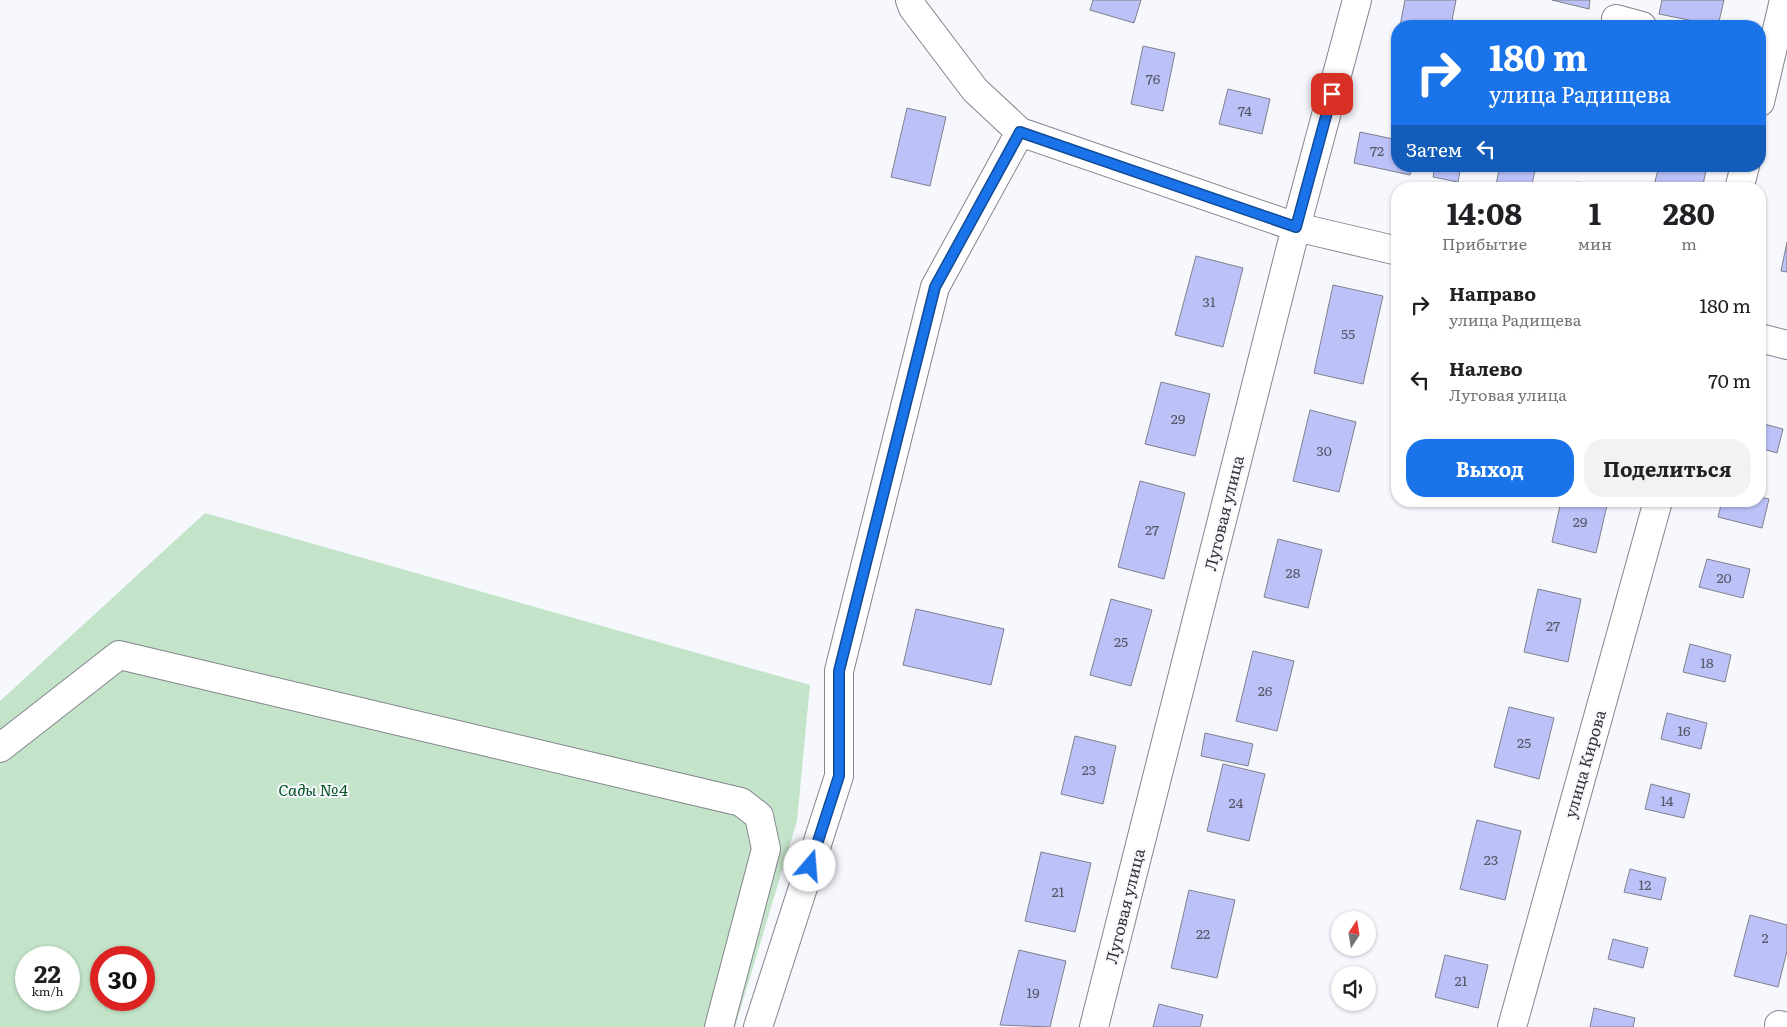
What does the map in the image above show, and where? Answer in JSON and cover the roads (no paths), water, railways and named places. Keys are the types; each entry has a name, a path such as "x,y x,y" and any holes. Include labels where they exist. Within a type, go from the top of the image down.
{"street":[{"name":"Луговая улица","path":"1094,1027 1296,227 1357,0"},
{"path":"1766,56 1784,0"},
{"path":"908,3 975,90 1020,132 1296,227 1391,249"},
{"path":"758,1027 839,776 839,671 935,287 1020,132"},
{"path":"1766,340 1787,345"},
{"name":"улица Кирова","path":"1512,1027 1656,507"},
{"path":"0,748 119,655 741,802 759,816 766,849 720,1027"}],"park label":[{"name":"Сады №4","path":"313,790"}]}
